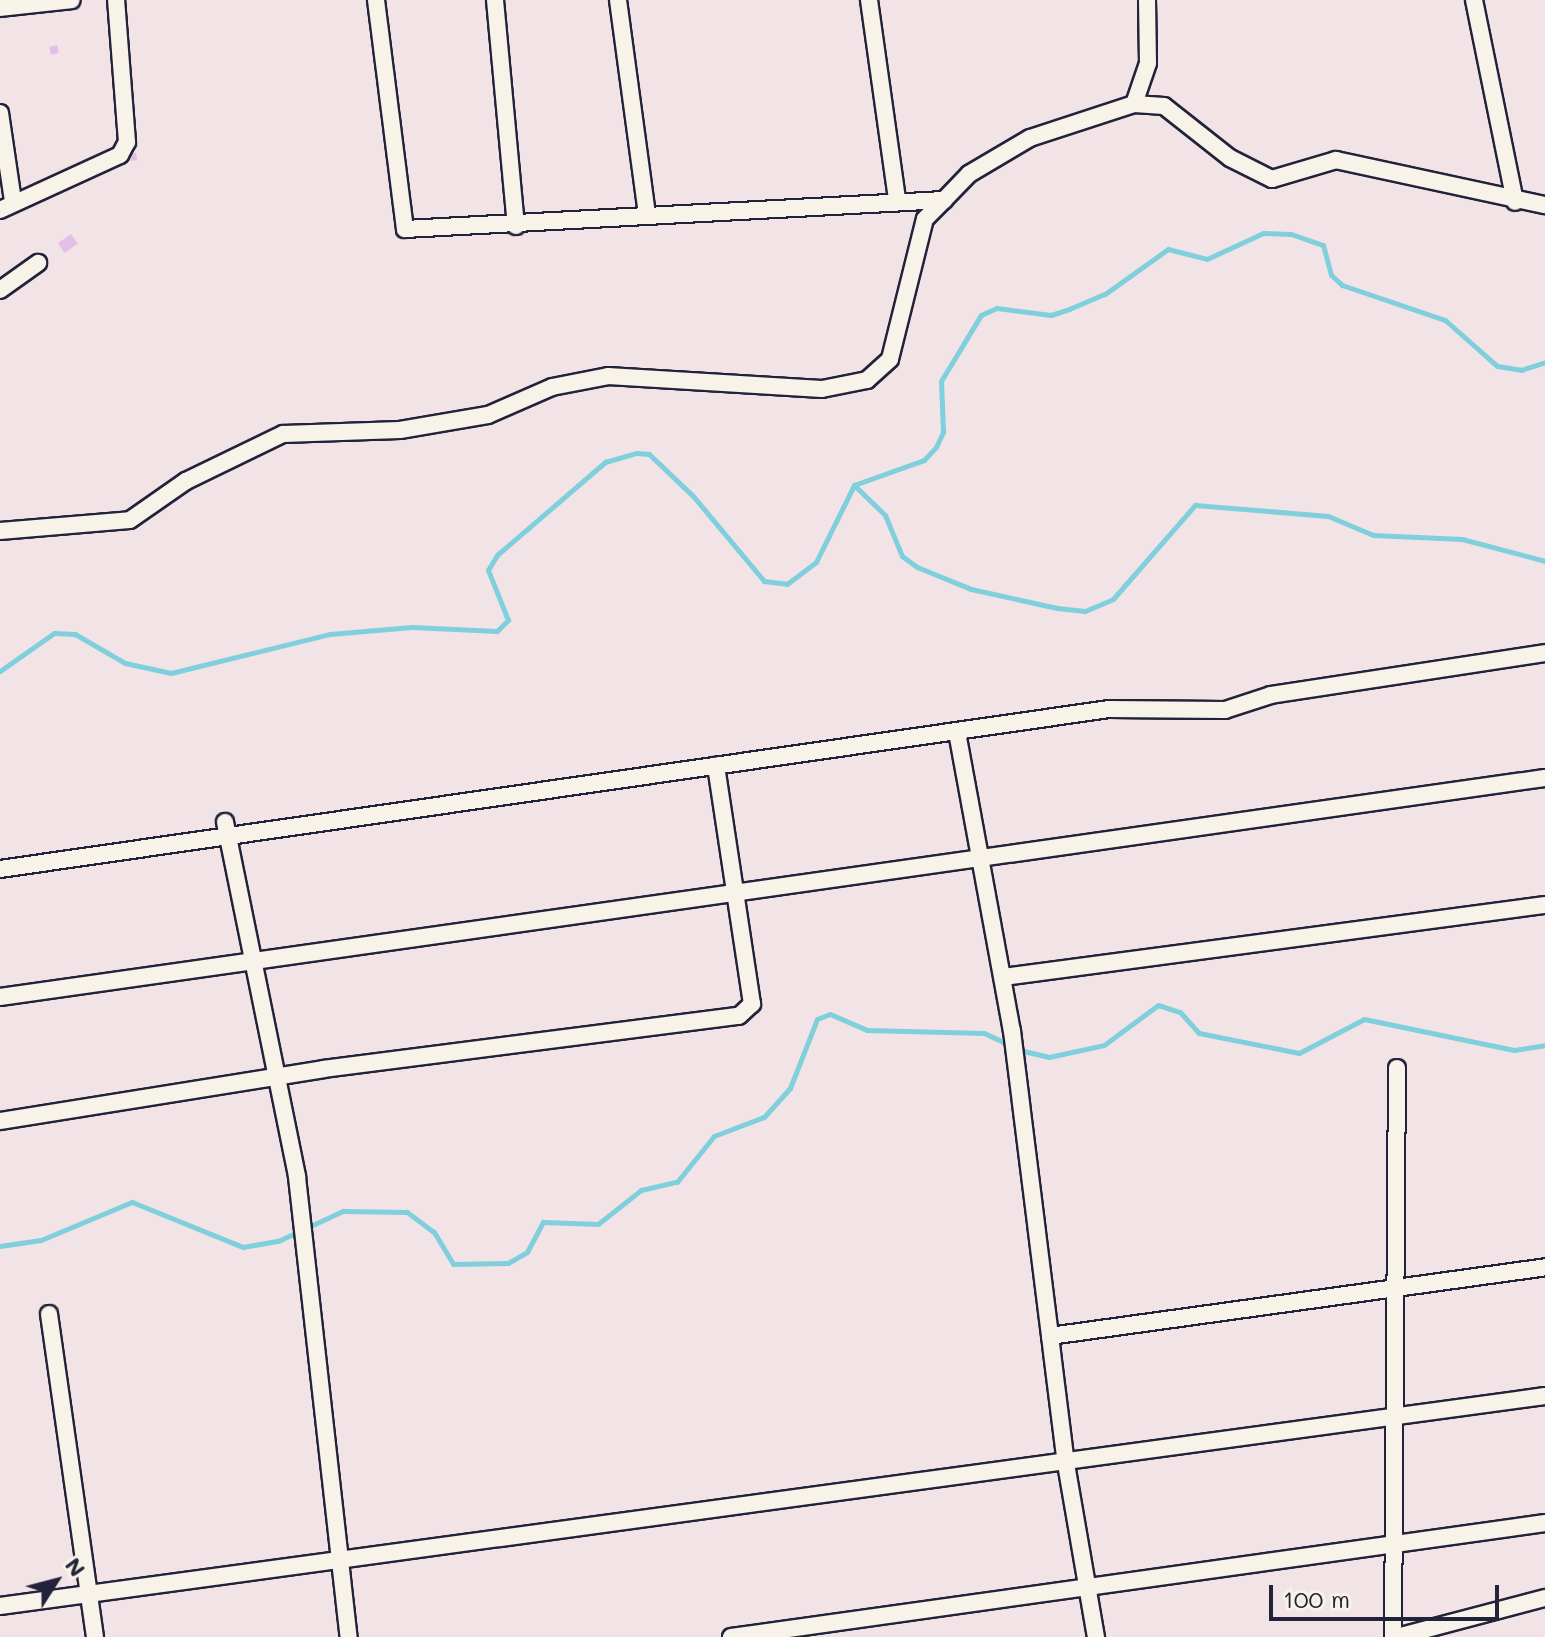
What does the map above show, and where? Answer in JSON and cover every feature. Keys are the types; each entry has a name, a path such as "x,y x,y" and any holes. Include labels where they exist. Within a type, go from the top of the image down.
{"street":[{"path":"0,8 72,0"},
{"path":"0,113 6,205 120,155 127,142 116,0"},
{"path":"376,0 405,229 516,226 647,214 944,200"},
{"path":"495,0 516,226"},
{"path":"618,0 647,214"},
{"path":"869,0 897,200"},
{"path":"1134,104 1148,63 1147,0"},
{"path":"1474,0 1515,202"},
{"path":"0,531 130,520 186,481 283,434 400,430 488,415 552,387 608,376 822,389 867,380 890,359 925,219 969,174 1030,138 1134,104 1164,106 1230,158 1272,179 1336,160 1515,202 1545,205"},
{"path":"0,290 38,263"},
{"path":"0,869 227,829 716,766 1109,709 1225,710 1271,695 1545,653"},
{"path":"957,732 1003,977 1065,1458 1096,1637"},
{"path":"0,1121 277,1077 739,1016 752,1004 716,766"},
{"path":"0,997 1545,778"},
{"path":"227,829 297,1177 337,1558 349,1637"},
{"path":"1003,977 1545,905"},
{"path":"1397,1068 1395,1637 1545,1598"},
{"path":"1050,1336 1545,1267"},
{"path":"49,1314 95,1637"},
{"path":"0,1606 1065,1458 1397,1418 1545,1396"},
{"path":"731,1637 1545,1523"}],"building":[{"path":"57,45 59,53 51,55 49,47"},
{"path":"136,153 137,160 128,161 127,154"},
{"path":"71,234 78,244 65,253 58,243"}],"waterway":[{"path":"0,671 54,633 75,634 125,663 171,673 330,634 412,627 497,631 508,620 488,570 497,555 605,462 637,453 649,454 693,496 764,581 787,584 816,562 854,485 924,460 936,447 943,432 941,381 981,315 997,308 1051,315 1069,309 1105,294 1168,249 1207,259 1263,233 1291,234 1323,245 1331,275 1342,285 1445,320 1497,366 1521,370 1545,362"},
{"path":"854,485 885,515 902,556 917,567 971,589 1057,608 1085,611 1113,599 1195,505 1328,516 1373,535 1462,539 1545,561"},
{"path":"1019,1050 1049,1057 1104,1045 1158,1005 1180,1012 1199,1033 1299,1053 1364,1019 1514,1050 1545,1045"},
{"path":"0,1246 41,1240 132,1202 243,1247 278,1241 343,1211 407,1212 434,1232 453,1264 508,1263 527,1252 543,1222 598,1224 641,1190 677,1182 714,1136 764,1117 790,1088 817,1019 830,1014 867,1030 984,1033 1010,1045"}]}
